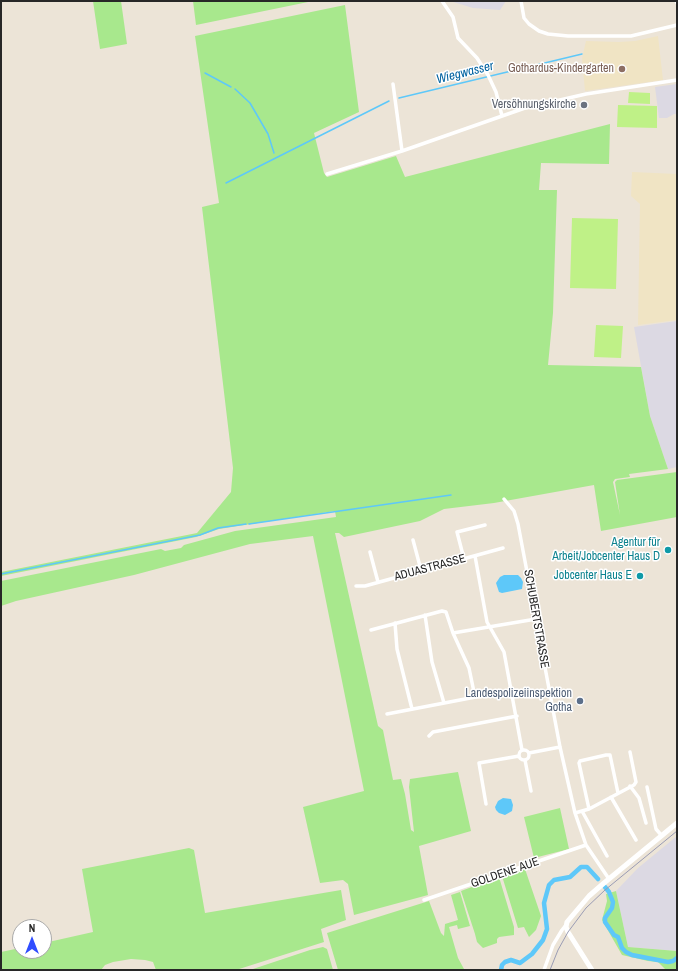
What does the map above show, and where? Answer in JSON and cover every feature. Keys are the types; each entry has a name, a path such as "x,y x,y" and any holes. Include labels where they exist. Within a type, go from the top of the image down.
{"main road":[{"path":"592,970 568,932 566,925 590,896 609,878 677,823"}],"street":[{"path":"442,1 453,17 458,38 477,58 491,79 502,116"},
{"path":"521,1 524,18 529,24 539,31 548,34 568,36 631,36 677,25"},
{"path":"327,174 402,151 502,116 571,97 677,80"},
{"path":"393,84 402,151"},
{"name":"SCHUBERTSTRASSE","path":"504,499 512,507 517,516 560,747 575,813 586,845 609,878"},
{"path":"464,559 457,532 485,525"},
{"path":"413,540 421,570"},
{"name":"ADUASTRASSE","path":"356,586 365,586 503,548"},
{"path":"370,552 378,582"},
{"path":"475,556 489,627 504,652 517,716 522,750 519,756"},
{"path":"371,630 442,610 446,612 453,633 469,668 475,697"},
{"path":"425,615 432,662 444,703"},
{"path":"453,633 536,619"},
{"path":"395,623 397,649 412,709"},
{"path":"387,714 512,690"},
{"path":"429,736 433,732 517,716"},
{"path":"522,750 529,753 560,747"},
{"path":"575,813 589,809 636,782 630,752"},
{"path":"529,753 528,758 525,760 531,791"},
{"path":"589,809 578,763 580,761 606,755 610,756 618,793"},
{"path":"486,804 479,763 519,756 521,759 525,760"},
{"path":"630,786 639,798 646,823"},
{"path":"646,787 656,830 662,836"},
{"path":"611,797 636,840"},
{"path":"582,812 607,856"},
{"name":"GOLDENE AUE","path":"424,900 586,845"},
{"path":"544,970 553,945 566,925"}],"shaded area":[{"path":"450,1 506,1 500,10 473,8"},
{"name":"Gothardus-Kindergarten","path":"658,36 663,80 585,91 582,58 586,41 635,41"},
{"path":"677,84 677,114 667,118 659,118 655,87"},
{"path":"632,172 677,174 677,320 638,325 640,204 631,196"},
{"path":"677,321 677,467 668,469 650,416 634,327"},
{"path":"677,836 677,951 628,947 616,891 638,868"}],"green space":[{"path":"93,1 121,1 127,44 100,49"},
{"path":"193,1 313,1 196,25"},
{"path":"345,5 359,112 314,133 324,173 327,177 396,156 405,177 610,124 609,164 541,163 539,190 557,190 553,313 548,365 641,367 650,416 668,469 629,474 630,477 615,479 613,482 620,515 615,482 617,480 677,472 677,517 601,531 594,485 494,503 444,509 420,521 344,537 339,533 335,533 378,726 383,730 393,780 401,779 411,830 414,832 409,787 410,779 458,772 471,831 419,846 428,895 354,915 348,884 343,880 320,883 303,807 364,791 313,536 250,544 134,575 16,601 1,606 1,581 161,549 165,551 181,548 184,545 235,531 336,517 335,511 219,529 196,537 1,576 1,572 197,533 231,492 233,468 202,207 219,203 195,36"},
{"path":"629,92 650,93 650,104 628,103"},
{"path":"618,105 657,106 657,128 617,127"},
{"path":"572,218 618,219 616,289 570,288"},
{"path":"596,325 623,326 621,358 594,357"},
{"path":"560,808 569,849 534,858 524,817"},
{"path":"189,848 194,850 205,913 341,890 346,920 321,929 324,942 236,970 156,970 153,962 131,959 113,962 105,965 101,970 1,970 1,952 12,950 12,959 52,959 52,941 93,932 82,869"},
{"path":"525,869 541,916 536,930 529,937 524,927 518,928 502,876"},
{"path":"499,877 514,927 514,935 499,937 497,939 497,943 483,948 477,942 461,891"},
{"path":"616,891 628,947 677,951 677,970 666,970 658,962 622,955 602,920 607,901 606,894"},
{"path":"460,892 470,926 458,929 457,925 449,927 458,958 464,969 338,970 327,933 429,901 441,933 444,936 445,924 458,920 451,895"},
{"path":"323,947 327,949 333,970 250,970 310,950"}],"water":[{"path":"504,575 518,575 523,582 522,589 502,593 499,592 496,583 500,577"},
{"path":"503,798 511,799 513,805 512,811 505,815 499,813 495,807 498,801"}],"waterway":[{"name":"Wiegwasser","path":"399,98 582,54"},
{"path":"205,73 231,87"},
{"path":"235,89 250,103 268,134 274,153"},
{"name":"Wiegwasser","path":"226,183 389,101"},
{"path":"249,524 451,495"},
{"path":"1,574 200,535 218,528 246,524"},
{"path":"501,970 502,965 505,962 511,960 520,963 532,954 543,940 547,929 544,903 549,885 554,880 570,877 581,867 587,867 598,879"},
{"path":"605,887 613,902 612,908 605,918 605,922 614,935 618,937 622,948 626,952 632,955 668,962 677,958"}],"tram line":[{"path":"550,970 558,950 568,932 586,908 605,890 677,831"}],"place":[{"name":"Gothardus-Kindergarten","path":"622,69"},
{"name":"Versöhnungskirche","path":"584,105"},
{"name":"Agentur für Arbeit/Jobcenter Haus D","path":"668,550"},
{"name":"Jobcenter Haus E","path":"640,576"},
{"name":"Landespolizeiinspektion Gotha","path":"580,701"}]}
